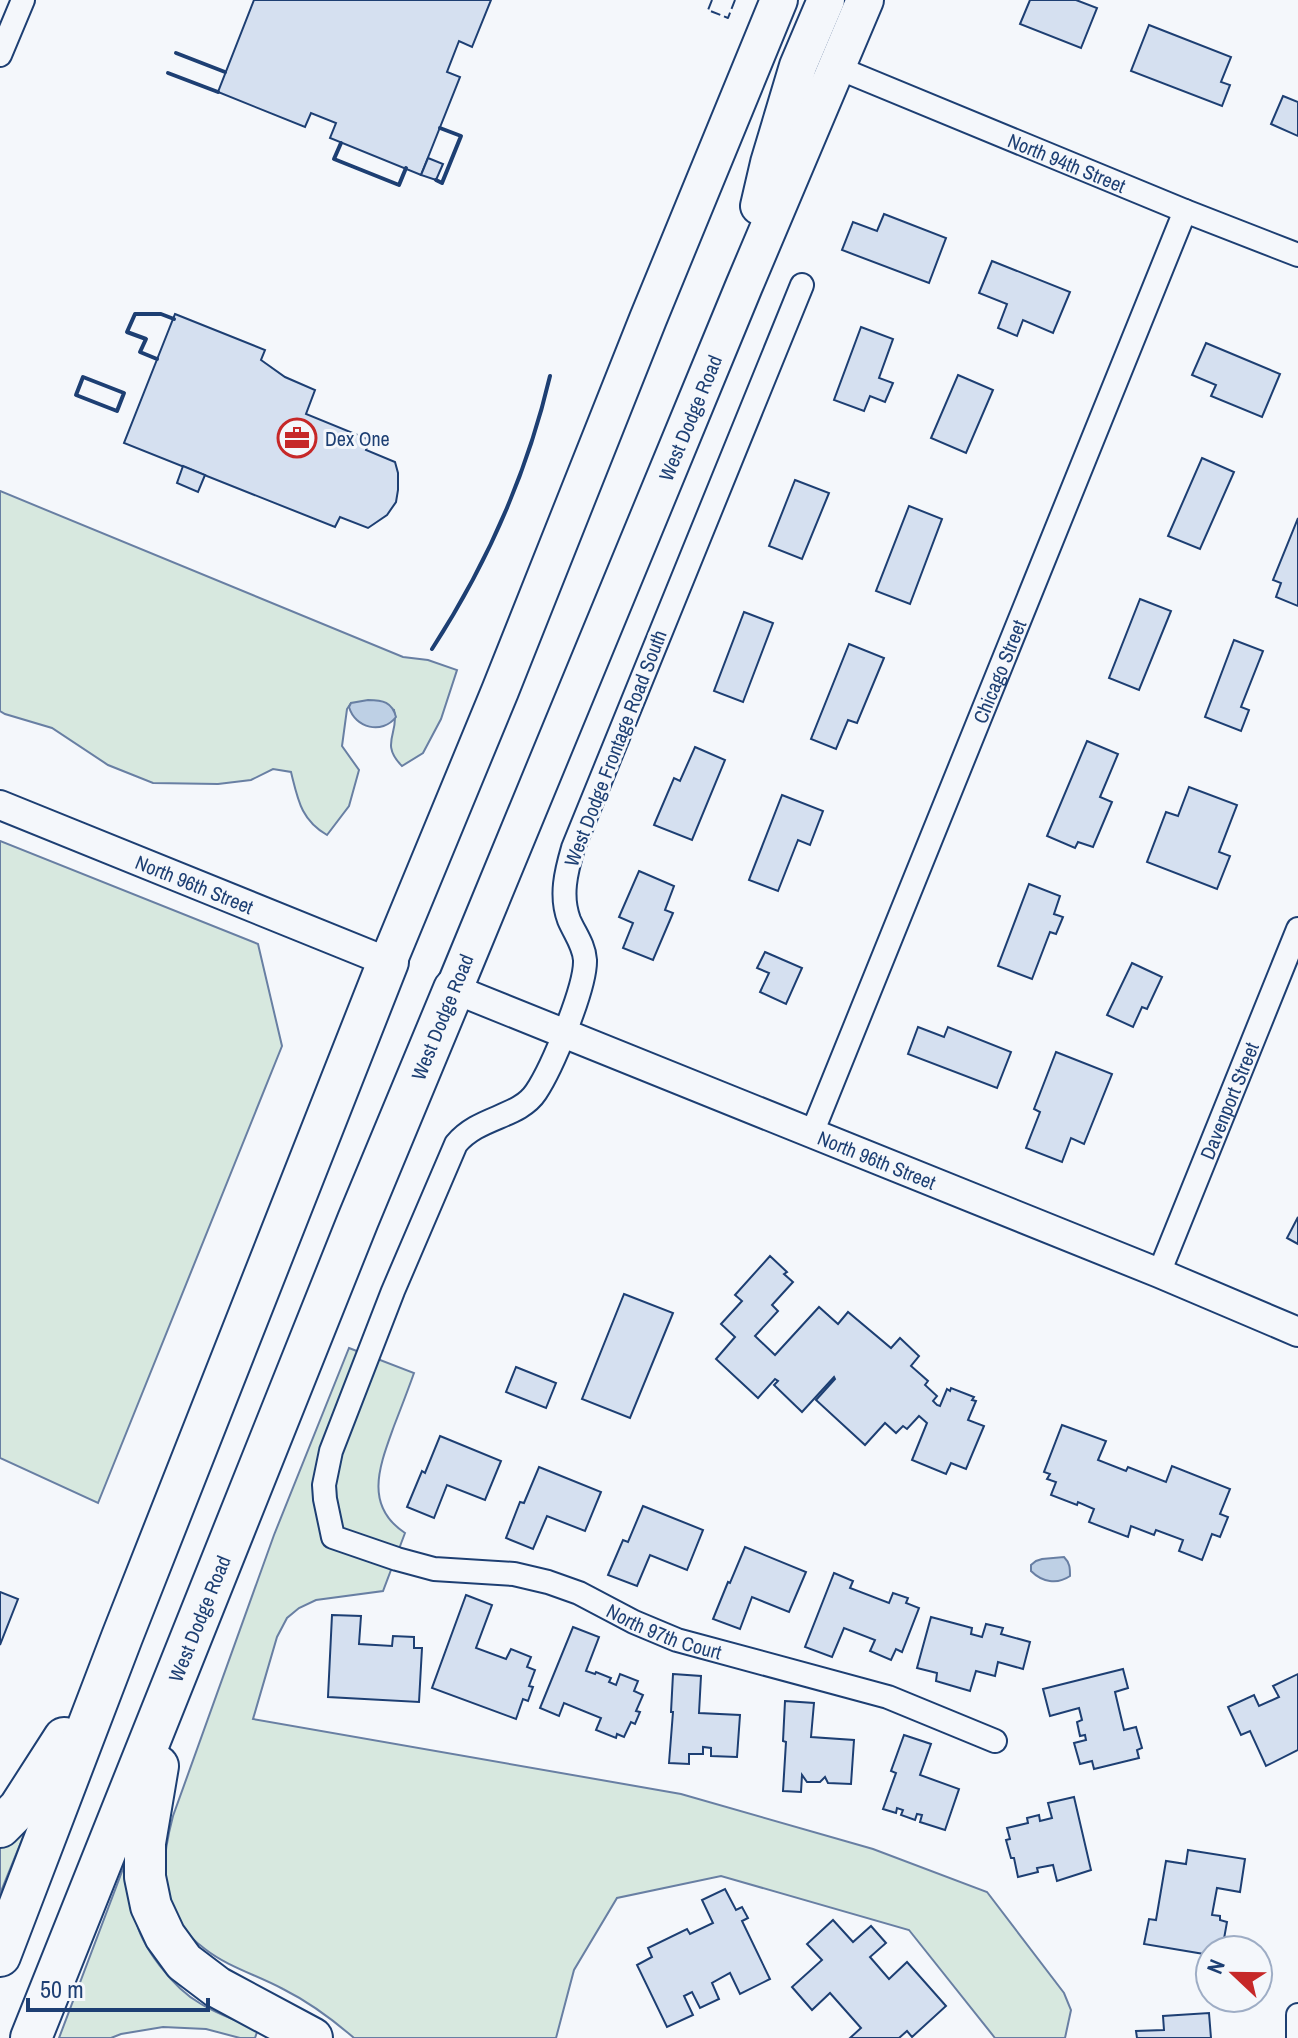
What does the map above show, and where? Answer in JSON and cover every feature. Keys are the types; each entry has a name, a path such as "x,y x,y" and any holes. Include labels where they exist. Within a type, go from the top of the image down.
{"highway":[{"path":"0,1956 388,962 779,0"},
{"path":"744,286 756,216 773,148 798,66 826,0"},
{"name":"West Dodge Road","path":"31,2038 358,1220 865,0"},
{"path":"0,1827 19,1808 55,1753 122,1637"},
{"path":"181,1664 153,1786 145,1843 145,1877 151,1906 165,1936 184,1962 217,1987 312,2038"}],"street":[{"path":"0,55 5,31 23,0"},
{"name":"North 94th Street","path":"836,67 1298,255"},
{"name":"Chicago Street","path":"812,1133 1185,211"},
{"name":"West Dodge Frontage Road South","path":"333,1537 324,1485 331,1451 447,1161 463,1135 526,1103 536,1093 564,1035 585,961 582,944 570,923 564,894 573,848 802,285"},
{"name":"North 96th Street","path":"0,805 388,962"},
{"name":"Davenport Street","path":"1159,1273 1298,929"},
{"name":"North 96th Street","path":"454,989 1298,1332"},
{"name":"North 97th Court","path":"333,1537 434,1569 514,1574 548,1582 579,1593 677,1640 888,1697 995,1741"},
{"path":"1298,2015 1298,2038"}],"shaded area":[{"path":"0,491 403,657 428,660 457,670 441,719 423,753 402,766 395,758 391,744 394,710 351,703 347,709 342,746 359,770 349,806 327,835 306,816 291,772 273,769 251,780 218,784 153,783 108,765 52,728 0,711"},
{"path":"0,841 258,944 282,1046 98,1503 0,1458"},
{"path":"349,1348 414,1373 384,1455 378,1484 384,1510 405,1533 383,1591 316,1600 287,1618 277,1637 253,1719 681,1794 873,1849 987,1892 1064,1993 1071,2010 1065,2038 995,2038 909,1930 721,1876 617,1898 574,1970 556,2038 354,2038 302,1999 223,1961 189,1935 177,1920 165,1889 165,1854 173,1816 274,1535"},
{"path":"26,1830 0,1894 0,1843"},
{"path":"129,1853 135,1916 151,1953 191,1997 215,2012 258,2029 255,2038 240,2038 206,2029 163,2027 111,2038 59,2038"}],"water":[{"path":"368,700 386,703 396,717 384,726 363,724 349,707 351,703"},
{"path":"1064,1557 1070,1570 1070,1576 1065,1579 1050,1581 1031,1571 1031,1565 1036,1561"}],"building":[{"path":"254,0 491,0 472,47 459,41 447,72 460,77 421,175 330,138 336,123 311,113 305,127 218,92"},
{"path":"1030,0 1076,0 1097,8 1081,48 1020,24"},
{"path":"1149,25 1231,57 1221,82 1230,85 1222,106 1131,71"},
{"path":"1283,96 1298,102 1298,136 1271,124"},
{"path":"428,158 443,164 436,180 421,175"},
{"path":"884,214 946,238 929,283 842,250 853,222 877,231"},
{"path":"992,261 1070,292 1053,333 1023,320 1017,336 998,328 1007,304 979,293"},
{"path":"175,314 265,350 261,360 285,377 315,390 306,414 370,440 366,450 395,462 398,490 396,502 387,515 368,528 340,517 335,527 124,443"},
{"path":"861,327 893,339 879,378 893,383 885,402 870,396 864,411 834,400"},
{"path":"1206,343 1280,374 1262,417 1211,396 1216,385 1192,375"},
{"path":"958,375 993,390 966,453 931,438"},
{"path":"1202,458 1234,472 1200,549 1168,536"},
{"path":"183,466 205,475 198,492 177,483"},
{"path":"795,480 829,493 802,559 769,546"},
{"path":"909,506 942,519 910,604 876,591"},
{"path":"1298,518 1298,606 1276,597 1281,583 1273,580"},
{"path":"1140,599 1171,611 1139,690 1109,678"},
{"path":"744,612 773,623 743,702 714,691"},
{"path":"1234,640 1263,651 1241,707 1249,710 1241,731 1205,717"},
{"path":"849,644 884,658 857,723 848,720 836,749 811,739"},
{"path":"1087,741 1118,754 1100,797 1112,802 1093,847 1078,842 1075,848 1047,836"},
{"path":"695,747 725,760 692,840 654,825 674,778 680,781"},
{"path":"1189,787 1237,805 1219,852 1230,856 1217,889 1147,862 1166,812 1178,816"},
{"path":"782,795 823,811 810,845 798,840 778,891 749,880"},
{"path":"639,871 674,886 665,910 673,913 653,960 623,948 633,923 619,917"},
{"path":"1029,884 1060,896 1054,914 1063,917 1056,934 1050,932 1032,979 998,966"},
{"path":"765,952 802,968 786,1004 760,992 769,973 757,968"},
{"path":"1132,963 1162,977 1147,1009 1142,1007 1133,1027 1107,1015"},
{"path":"918,1027 944,1037 948,1027 1011,1052 997,1088 908,1054"},
{"path":"1056,1052 1112,1074 1084,1144 1071,1138 1062,1162 1026,1148 1040,1112 1034,1109"},
{"path":"1298,1217 1298,1244 1287,1238"},
{"path":"770,1256 793,1282 772,1305 778,1311 755,1336 775,1355 819,1307 838,1324 848,1312 891,1348 900,1338 919,1356 911,1366 928,1381 925,1385 937,1396 933,1401 937,1405 940,1406 947,1389 950,1391 951,1388 974,1397 972,1400 976,1401 968,1420 984,1426 966,1469 951,1463 946,1474 912,1460 927,1423 919,1416 907,1429 903,1426 896,1433 885,1423 865,1445 816,1400 834,1377 802,1412 774,1385 778,1381 775,1379 758,1398 716,1359 735,1337 721,1324 742,1301 735,1295"},
{"path":"624,1294 673,1313 630,1418 582,1399"},
{"path":"516,1367 556,1383 546,1408 506,1392"},
{"path":"1062,1425 1106,1441 1098,1460 1126,1471 1128,1467 1166,1482 1172,1466 1230,1489 1220,1514 1228,1517 1220,1537 1212,1534 1202,1560 1179,1551 1183,1540 1156,1530 1154,1535 1131,1526 1128,1537 1089,1522 1094,1509 1051,1495 1056,1482 1047,1479 1050,1474 1044,1472"},
{"path":"440,1436 501,1461 485,1500 447,1485 434,1518 407,1507"},
{"path":"539,1467 601,1492 585,1531 547,1516 533,1549 506,1538 520,1502 524,1503"},
{"path":"643,1506 703,1530 687,1570 650,1555 637,1586 608,1575 623,1540 628,1542"},
{"path":"745,1547 806,1572 789,1612 752,1597 740,1629 713,1619"},
{"path":"834,1573 853,1581 850,1588 889,1603 893,1593 908,1598 906,1603 919,1608 902,1652 896,1649 891,1660 870,1651 875,1640 844,1628 832,1657 805,1647"},
{"path":"0,1592 18,1599 0,1645"},
{"path":"466,1595 492,1605 476,1648 506,1659 511,1649 531,1657 527,1667 535,1670 529,1686 533,1687 528,1701 523,1699 516,1719 432,1688"},
{"path":"332,1615 361,1616 359,1644 392,1646 393,1636 414,1637 414,1648 422,1648 419,1702 328,1697"},
{"path":"931,1617 972,1628 971,1634 982,1637 986,1624 1003,1628 1001,1634 1030,1642 1023,1669 998,1662 995,1676 976,1671 970,1691 936,1681 937,1673 917,1668"},
{"path":"573,1627 599,1637 586,1671 611,1678 609,1682 616,1685 620,1674 638,1681 634,1691 643,1695 636,1711 640,1712 624,1737 617,1734 616,1738 596,1730 601,1718 564,1703 559,1716 540,1708"},
{"path":"1123,1669 1128,1688 1115,1692 1124,1730 1136,1727 1142,1748 1137,1750 1139,1758 1094,1769 1092,1761 1080,1764 1074,1743 1086,1740 1085,1735 1080,1736 1077,1722 1082,1720 1079,1708 1050,1716 1043,1689"},
{"path":"673,1674 701,1676 699,1713 740,1715 737,1757 711,1756 711,1748 703,1747 703,1754 689,1754 689,1764 669,1763"},
{"path":"1298,1674 1298,1750 1266,1766 1250,1731 1241,1735 1228,1707 1254,1695 1259,1706 1279,1697 1273,1686"},
{"path":"785,1701 814,1703 811,1737 854,1740 851,1784 828,1783 825,1777 820,1782 807,1782 802,1775 801,1792 783,1791"},
{"path":"904,1735 931,1744 920,1775 959,1789 945,1830 920,1822 922,1815 917,1814 915,1820 901,1815 903,1810 897,1808 896,1813 883,1809 896,1773 891,1771"},
{"path":"1074,1797 1091,1870 1057,1881 1053,1865 1018,1877 1006,1840 1010,1839 1007,1828 1028,1823 1027,1818 1039,1815 1040,1821 1052,1818 1048,1803"},
{"path":"1188,1850 1245,1859 1240,1892 1217,1888 1212,1915 1220,1916 1220,1920 1227,1922 1225,1934 1194,1934 1194,1952 1144,1944 1149,1919 1156,1920 1166,1861 1186,1864"},
{"path":"725,1889 736,1910 742,1907 748,1918 742,1921 770,1979 740,1994 730,1973 712,1983 719,1999 700,2008 692,1992 684,1996 693,2015 667,2027 637,1965 652,1957 648,1948 687,1929 690,1934 713,1923 702,1900"},
{"path":"833,1920 853,1942 871,1926 886,1943 870,1957 889,1979 907,1962 946,2006 912,2037 907,2031 899,2038 850,2038 861,2028 830,1993 812,2010 792,1987 822,1960 807,1944"},
{"path":"1209,2014 1211,2038 1137,2038 1136,2031 1164,2030 1163,2016"}],"fence":[{"path":"712,0 708,10 728,18 735,0"}],"wall":[{"path":"176,53 225,72"},
{"path":"168,73 218,92"},
{"path":"436,180 442,183 461,136 440,128"},
{"path":"341,143 334,159 399,185 406,168"},
{"path":"157,359 140,352 146,339 127,332 135,314 161,314 174,319"},
{"path":"432,649 470,584 503,517 530,448 550,376"},
{"path":"83,377 124,393 117,411 76,395 83,377"}],"place":[{"name":"Dex One","path":"297,438"}]}
